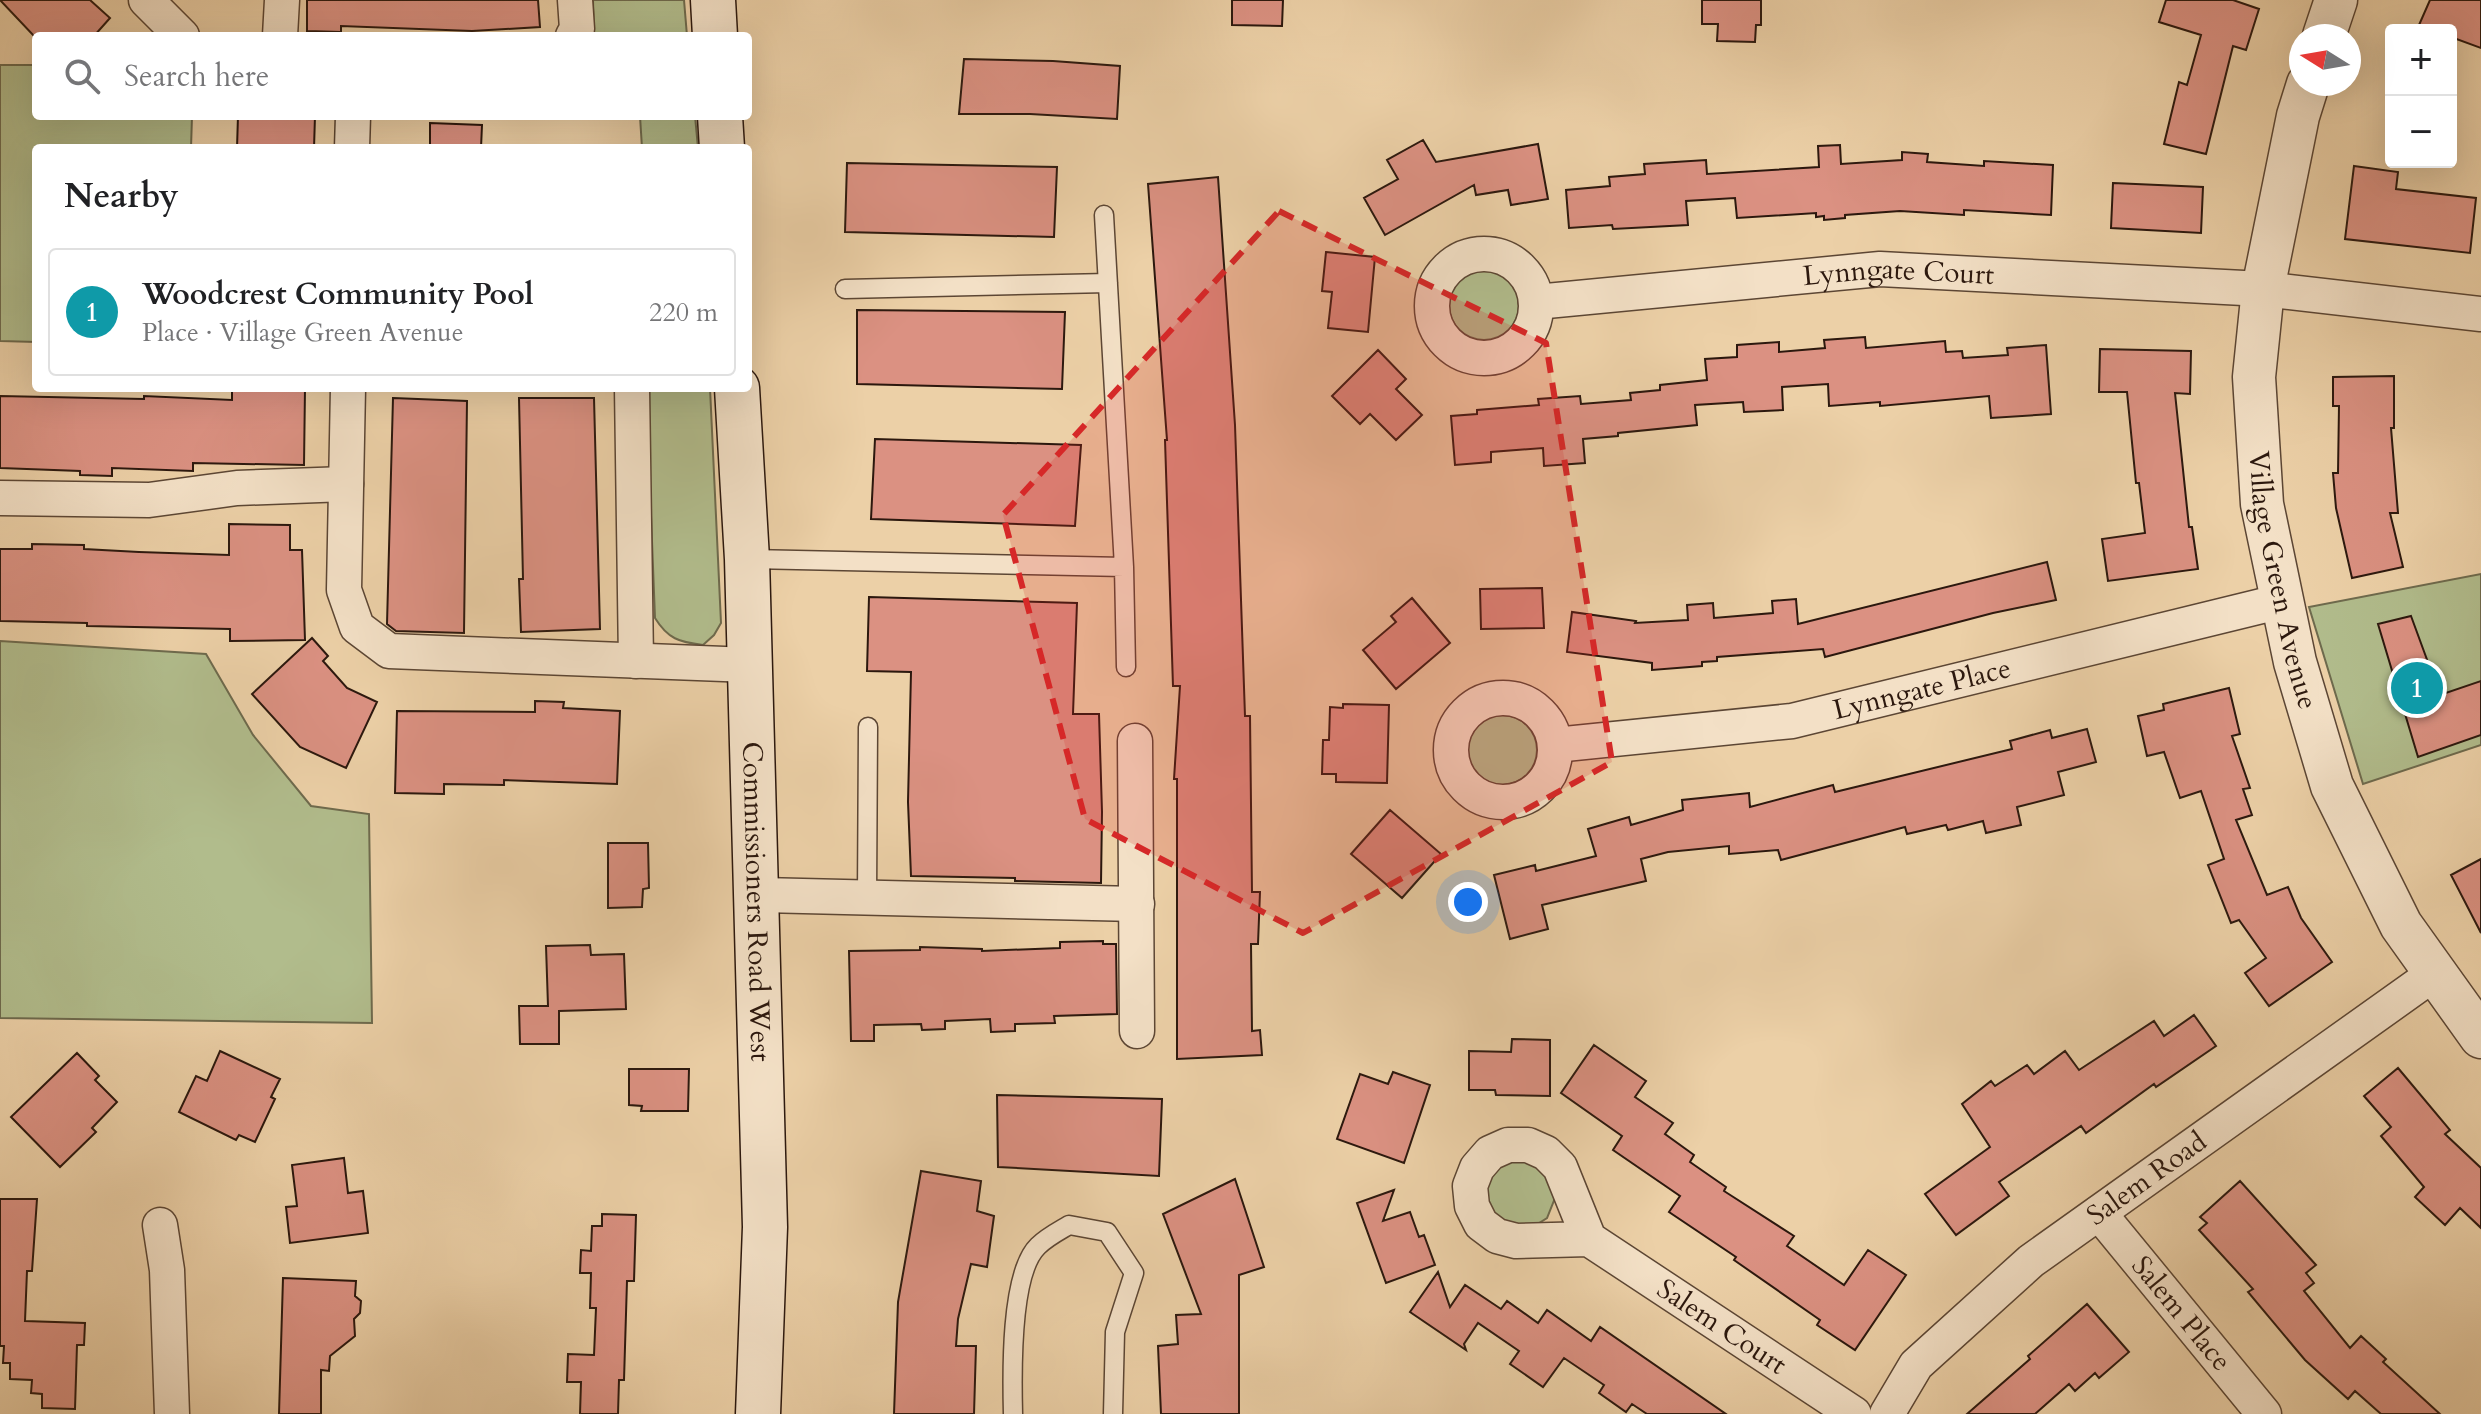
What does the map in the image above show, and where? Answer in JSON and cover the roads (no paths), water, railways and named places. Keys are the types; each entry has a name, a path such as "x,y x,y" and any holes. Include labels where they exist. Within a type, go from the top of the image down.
{"main road":[{"path":"713,0 715,32"},
{"path":"720,120 722,144"},
{"name":"Commissioners Road West","path":"737,392 747,559 765,1227 758,1414"}],"street":[{"path":"146,0 178,32"},
{"path":"280,32 282,0"},
{"path":"575,0 575,32"},
{"path":"2328,24 2336,0"},
{"name":"Village Green Avenue","path":"2304,96 2263,289 2254,377 2262,504 2295,662 2332,786 2401,925 2481,1037"},
{"path":"352,144 353,120"},
{"name":"Lynngate Court","path":"1536,302 1880,269 2263,289 2481,314"},
{"path":"348,392 344,590 357,627 389,651 750,665"},
{"path":"632,392 636,661"},
{"path":"0,498 149,500 237,488 346,484"},
{"name":"Lynngate Place","path":"1555,745 1792,721 2282,601"},
{"path":"1135,741 1137,1031"},
{"path":"757,895 1137,904"},
{"name":"Salem Road","path":"1887,1414 1916,1365 2031,1261 2435,973"},
{"name":"Salem Place","path":"2099,1213 2264,1414"},
{"path":"160,1225 167,1270 172,1414"},
{"name":"Salem Court","path":"1589,1239 1854,1414"}],"lane":[{"path":"1104,215 1124,567 1126,667"},
{"path":"845,289 1108,283"},
{"path":"747,559 1124,567"},
{"path":"867,897 868,727"},
{"path":"1013,1414 1014,1339 1025,1267 1037,1246 1069,1225 1107,1232 1134,1273 1115,1332 1113,1414"}],"place":[{"name":"Woodcrest Community Pool","path":"2417,688"}]}
